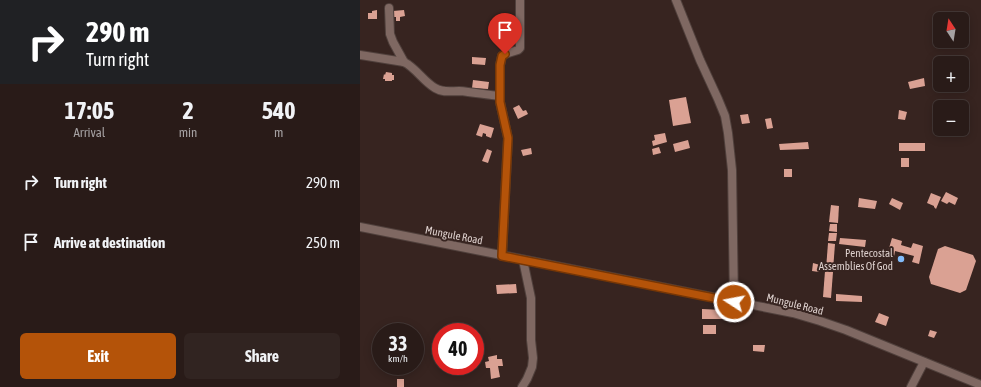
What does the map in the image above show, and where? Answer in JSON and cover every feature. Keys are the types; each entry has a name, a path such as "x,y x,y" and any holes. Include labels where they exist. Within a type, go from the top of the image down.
{"street":[{"path":"502,256 508,138 500,102 500,60 505,54 520,48 520,0"},
{"path":"676,0 700,60 725,116 732,170 734,302"},
{"path":"389,8 390,34 404,62"},
{"path":"360,55 404,62 410,65 428,84 446,92 458,91 500,96"},
{"name":"Mungule Road","path":"360,227 793,314 846,330 981,385"},
{"path":"522,387 532,367 533,358 531,340 531,298 523,260"},
{"path":"911,387 924,362"}],"building":[{"path":"377,10 377,19 368,19 368,13 372,13 372,11"},
{"path":"404,10 405,16 400,17 400,21 396,21 393,11"},
{"path":"497,21 504,21 505,39 497,40"},
{"path":"472,57 486,58 485,65 472,64"},
{"path":"386,72 394,75 394,80 385,81 385,79 383,79"},
{"path":"924,78 925,86 910,89 908,82"},
{"path":"473,80 489,82 488,89 472,88"},
{"path":"686,97 691,123 673,126 669,100"},
{"path":"519,105 523,111 526,110 528,114 518,119 513,108"},
{"path":"899,110 907,112 905,120 898,119"},
{"path":"748,114 750,123 742,124 740,115"},
{"path":"771,118 773,128 767,129 765,119"},
{"path":"480,124 494,128 491,138 483,133 482,137 476,135"},
{"path":"665,133 667,142 653,146 652,141 655,140 654,135"},
{"path":"688,140 690,148 675,152 673,144"},
{"path":"808,142 809,149 780,150 779,144"},
{"path":"899,143 925,143 925,151 899,151"},
{"path":"659,147 661,153 653,155 652,149"},
{"path":"531,148 532,154 523,156 521,150"},
{"path":"487,149 492,151 488,163 482,161"},
{"path":"901,158 909,158 909,167 901,167"},
{"path":"784,169 792,169 792,177 784,177"},
{"path":"946,192 958,198 955,205 949,202 947,204 941,201"},
{"path":"931,193 941,197 936,209 934,206 927,203"},
{"path":"859,198 877,201 875,209 858,207"},
{"path":"892,198 903,203 900,210 889,204"},
{"path":"831,205 839,206 838,223 829,222"},
{"path":"830,224 837,224 837,232 829,231"},
{"path":"829,233 837,233 836,241 828,241"},
{"path":"840,238 866,240 865,247 839,244"},
{"path":"892,238 902,241 901,245 911,248 913,243 923,246 919,264 912,262 914,256 895,251 894,257 887,255"},
{"path":"828,243 835,244 833,270 826,269"},
{"path":"945,246 973,255 976,261 966,290 960,293 931,284 929,277 938,249"},
{"path":"813,263 820,265 819,272 812,271"},
{"path":"825,271 833,272 831,298 823,297"},
{"path":"516,284 517,293 497,294 496,285"},
{"path":"836,294 862,296 862,302 836,301"},
{"path":"702,309 723,310 723,319 702,319"},
{"path":"879,313 889,317 886,326 875,322"},
{"path":"703,325 716,325 716,334 703,334"},
{"path":"930,330 937,332 934,338 928,336"},
{"path":"753,345 765,345 764,352 753,351"},
{"path":"497,355 497,359 502,359 503,366 498,366 500,377 491,379 490,368 486,368 485,362 489,361 488,357"},
{"path":"397,379 404,379 404,387 397,387"}],"place":[{"name":"Pentecostal Assemblies Of God","path":"901,259"}],"route":[{"path":"505,54 500,60 500,102 508,138 502,256 734,302"}]}
